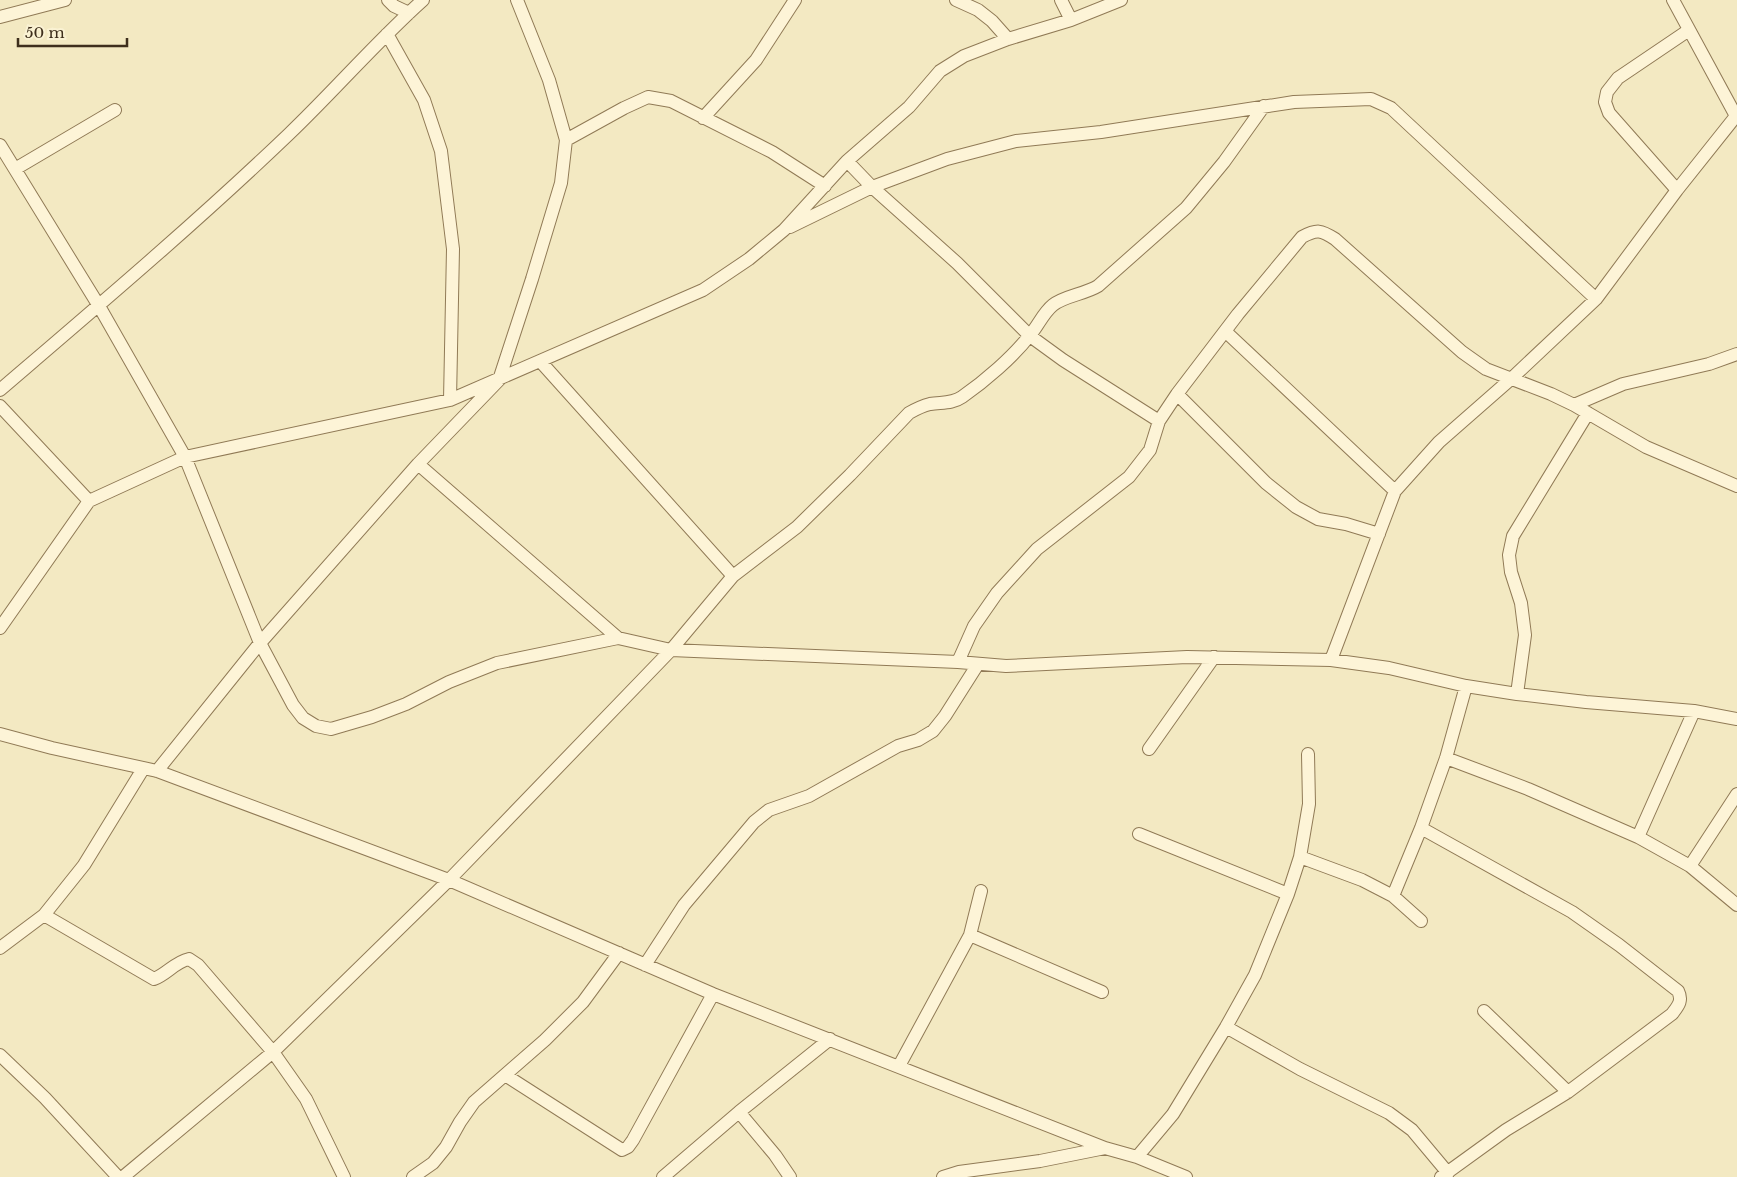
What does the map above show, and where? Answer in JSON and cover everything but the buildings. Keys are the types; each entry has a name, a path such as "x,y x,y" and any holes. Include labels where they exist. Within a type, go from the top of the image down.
{"street":[{"path":"0,18 65,0"},
{"path":"388,0 394,6 409,13"},
{"path":"0,390 195,222 284,139 423,0"},
{"path":"157,771 260,643 418,464 499,380 561,184 566,140 550,80 517,0"},
{"path":"703,118 756,60 795,0"},
{"path":"956,0 978,10 992,21 1008,39"},
{"path":"1061,0 1071,20"},
{"path":"0,628 90,501 185,457 450,400 703,290 749,259 784,230 847,161 909,107 940,71 964,56 1008,39 1071,20 1121,0"},
{"path":"1331,660 1395,491 1439,442 1512,378 1596,299 1677,190 1736,117 1673,0"},
{"path":"1677,190 1609,114 1605,102 1607,92 1618,78 1689,30"},
{"path":"387,34 424,100 441,151 453,249 450,400"},
{"path":"566,140 648,97 671,101 772,152 825,186"},
{"path":"784,230 872,186 947,159 1016,141 1101,132 1294,102 1371,100 1391,108 1596,299"},
{"path":"123,1177 273,1052 448,880 671,650 733,576 796,527 850,475 909,413 920,406 947,404 960,398 993,373 1030,336 1046,311 1054,304 1098,286 1186,208 1224,162 1264,106"},
{"path":"15,169 115,110"},
{"path":"0,147 99,306 185,457 260,643 292,705 303,718 316,726 332,729 380,714 406,704 449,682 498,663 618,638 671,650 958,662 1006,666 1188,656 1331,660 1389,668 1466,686 1517,694 1694,711 1737,719"},
{"path":"847,161 957,263 1030,336 1063,360 1159,421"},
{"path":"958,662 974,626 997,593 1037,548 1129,477 1150,450 1159,421 1176,394 1302,237 1314,231 1324,232 1335,239 1462,352 1486,369 1512,378 1574,405 1646,447 1737,486"},
{"path":"1225,331 1395,491"},
{"path":"1574,405 1623,384 1709,364 1737,354"},
{"path":"540,361 733,576"},
{"path":"1176,394 1266,483 1296,507 1318,519 1346,524 1379,534"},
{"path":"0,406 90,501"},
{"path":"1517,694 1525,634 1521,603 1511,572 1509,555 1513,536 1588,413"},
{"path":"418,464 618,638"},
{"path":"1149,749 1214,657"},
{"path":"645,965 684,905 754,822 769,810 809,796 898,746 918,740 933,731 945,716 978,664"},
{"path":"1393,896 1421,828 1446,758 1466,686"},
{"path":"1638,837 1694,711"},
{"path":"0,734 157,771 448,880 713,994 1105,1148 1137,1157 1186,1177"},
{"path":"1137,1157 1173,1114 1226,1027 1254,975 1288,894 1300,857 1309,804 1308,754"},
{"path":"1446,758 1528,790 1638,837 1690,866 1737,905"},
{"path":"0,948 44,915 84,865 143,769"},
{"path":"1690,866 1737,794"},
{"path":"1226,1027 1300,1069 1389,1113 1412,1130 1445,1175 1506,1130 1568,1092 1672,1014 1680,1005 1681,997 1678,991 1619,945 1572,912 1421,828"},
{"path":"1139,834 1288,894"},
{"path":"1300,857 1362,880 1393,896 1421,921"},
{"path":"899,1066 970,935 981,891"},
{"path":"44,915 154,979 161,976 180,961 189,959 198,965 273,1052 306,1099 344,1177"},
{"path":"970,935 1102,992"},
{"path":"413,1177 432,1163 446,1147 474,1102 545,1040 583,1002 619,953"},
{"path":"505,1075 622,1150 628,1148 713,994"},
{"path":"1484,1011 1568,1092"},
{"path":"663,1177 739,1112 830,1039"},
{"path":"0,1055 45,1098 118,1177"},
{"path":"739,1112 775,1155 790,1177"},
{"path":"943,1177 959,1172 1040,1161 1105,1148"}]}
